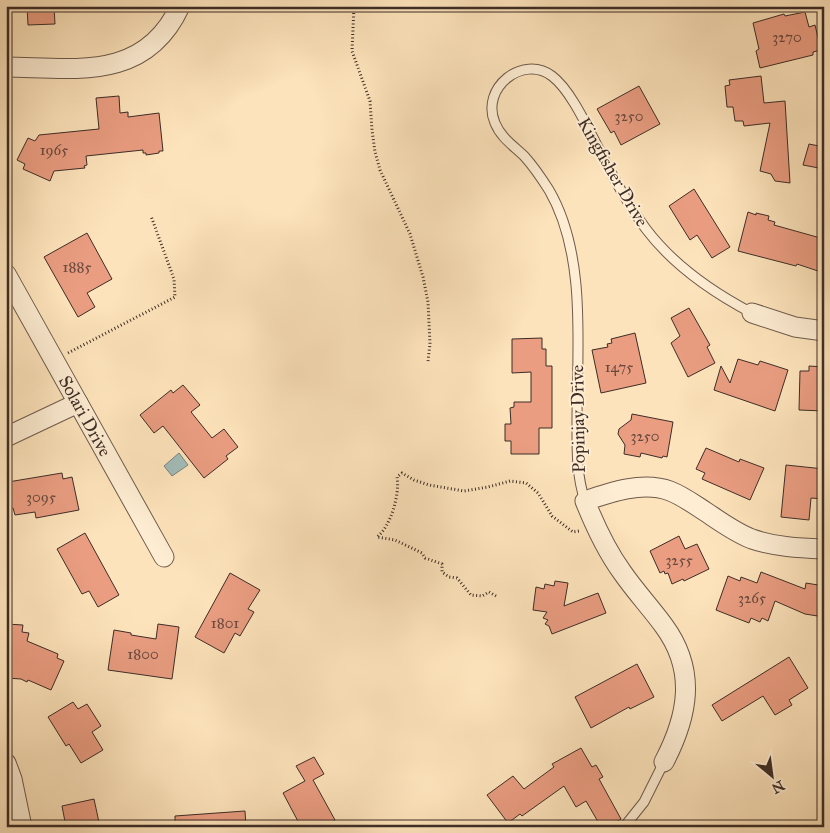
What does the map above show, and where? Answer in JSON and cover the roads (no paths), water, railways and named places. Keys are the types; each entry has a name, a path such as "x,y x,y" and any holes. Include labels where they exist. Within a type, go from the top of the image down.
{"street":[{"path":"6,67 92,68 108,66 123,61 147,49 161,36 173,22 180,6"},
{"name":"Solari Drive","path":"6,274 164,557"},
{"name":"Kingfisher Drive","path":"752,313 795,327 824,331"},
{"path":"6,437 78,403"},
{"path":"585,501 617,491 653,487 669,490 682,496 732,529 752,539 775,545 824,549"},
{"name":"Popinjay Drive","path":"585,501 596,528 621,570 665,627 682,660 686,686 684,712 674,743 664,762"},
{"path":"6,763 12,779 22,827"}],"lane":[{"name":"Kingfisher Drive","path":"512,75 526,70 538,70 550,75 562,85 580,114 617,184 647,230 668,254 688,272 722,297 752,313"},
{"name":"Popinjay Drive","path":"512,75 503,81 496,90 492,103 495,124 502,135 526,158 549,191 558,209 573,254 577,306 577,460 585,501"},
{"path":"624,827 644,802 664,762"}],"water":[{"path":"179,453 188,465 172,476 164,466"}]}
